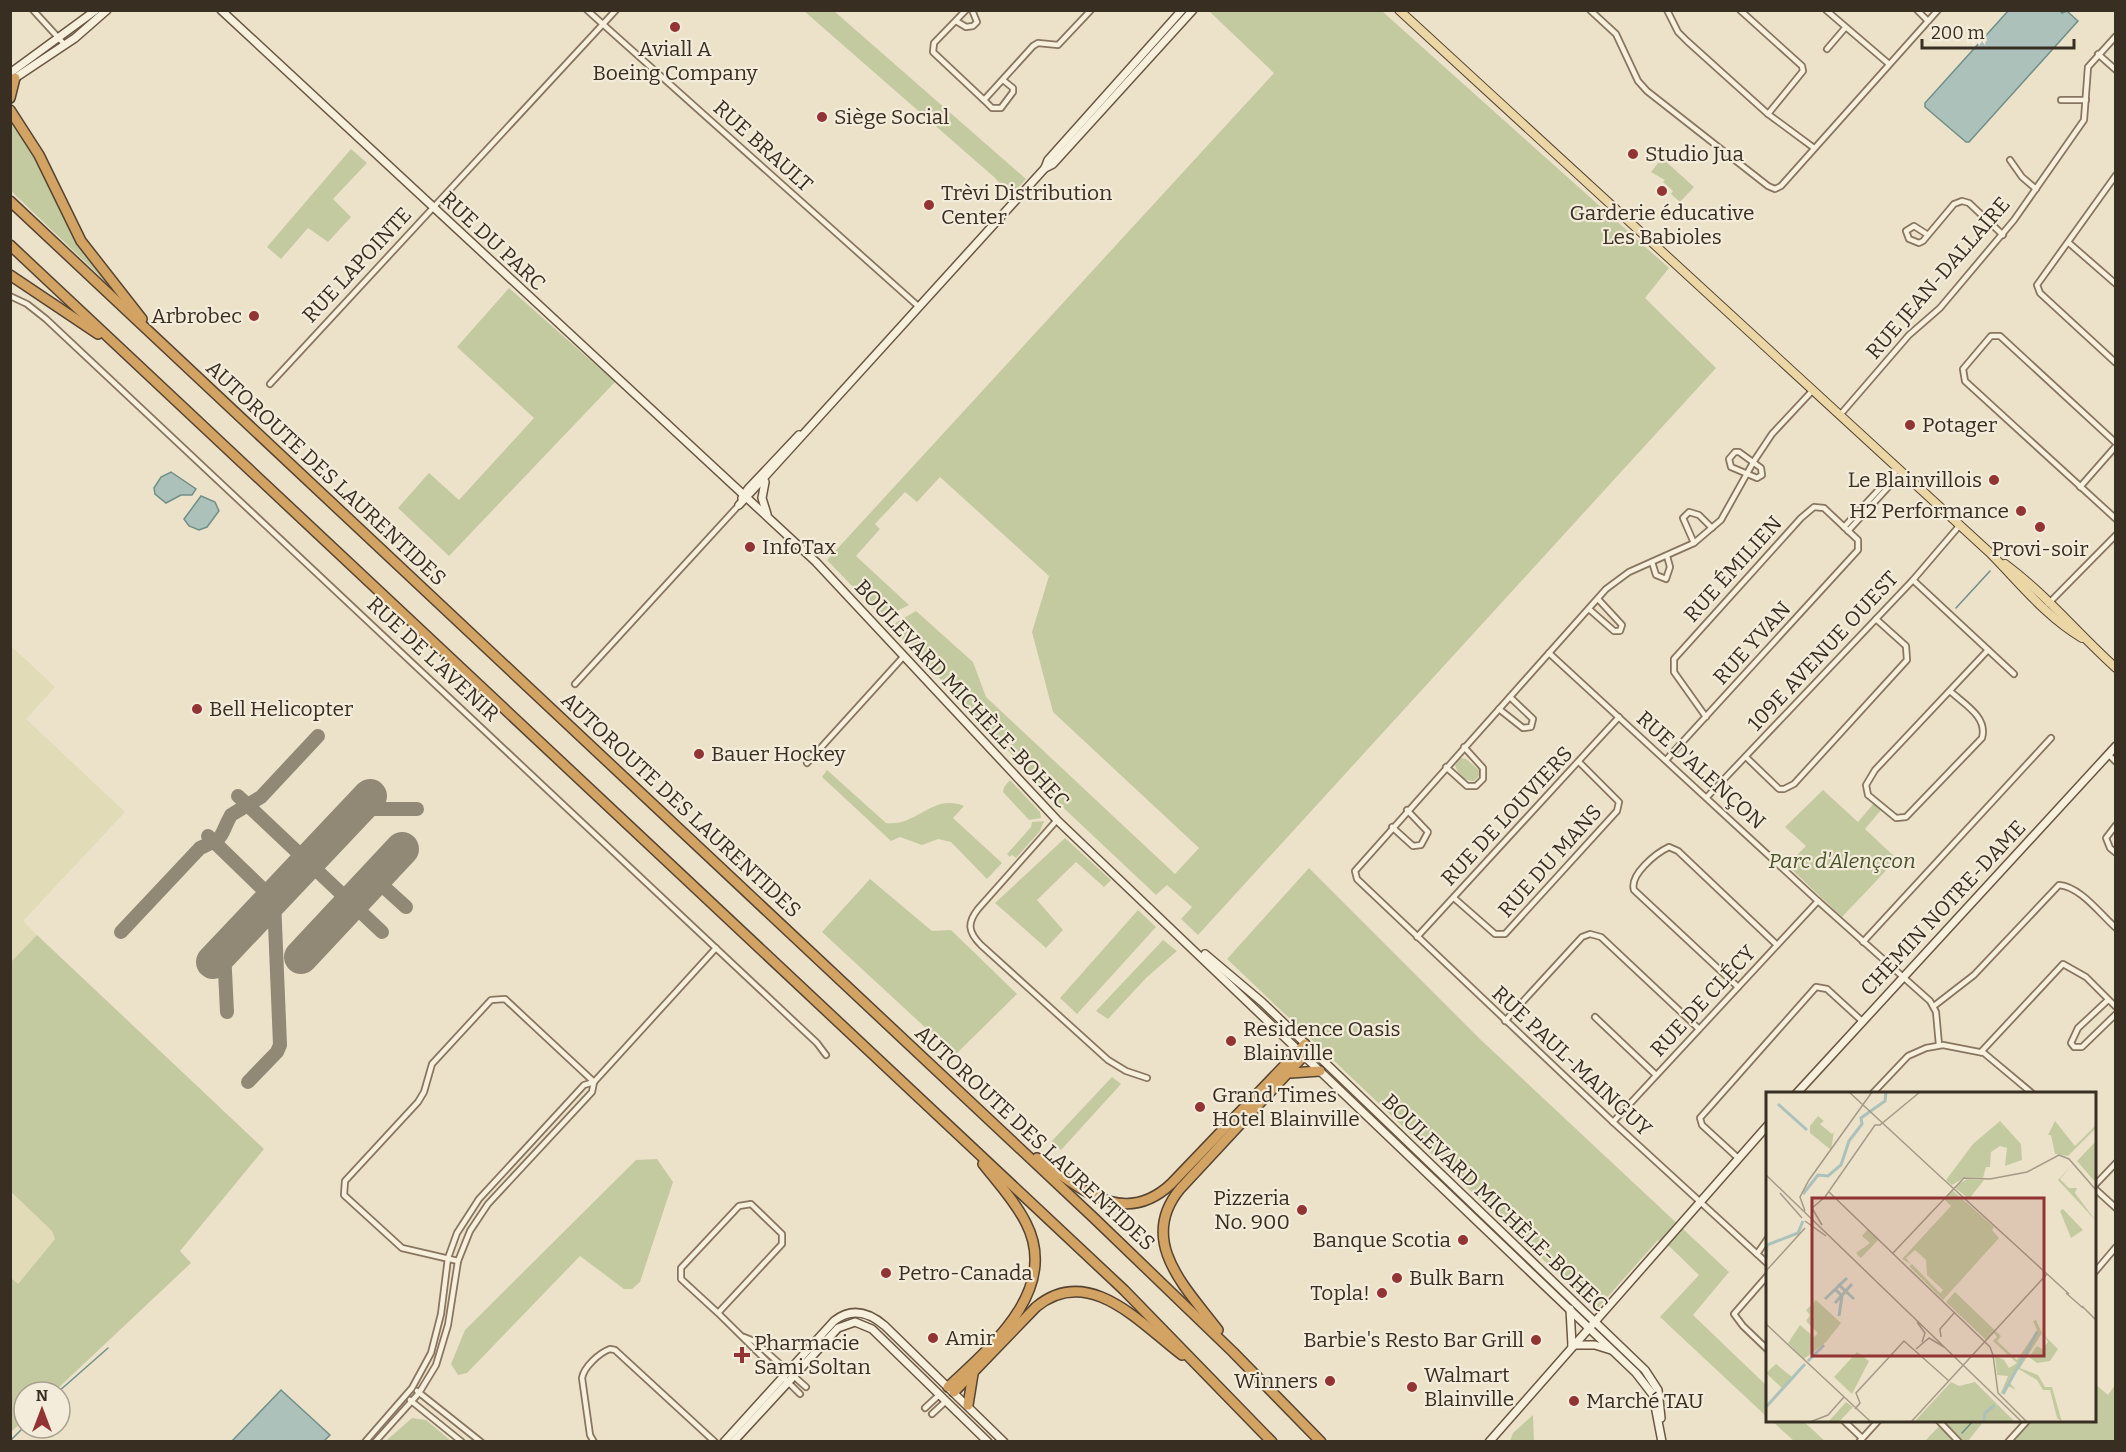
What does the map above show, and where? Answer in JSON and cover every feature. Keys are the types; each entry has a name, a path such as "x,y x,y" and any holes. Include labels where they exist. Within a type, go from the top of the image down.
{"highway":[{"path":"10,98 12,75"},
{"path":"10,110 39,155 86,248 160,342"},
{"name":"AUTOROUTE DES LAURENTIDES","path":"10,201 1010,1140 1233,1352 1320,1442"},
{"path":"10,245 1124,1290 1272,1442"},
{"path":"10,275 122,350"},
{"path":"1010,1140 1096,1197 1119,1204 1146,1200 1171,1184 1305,1050"},
{"path":"1233,1352 1170,1264 1163,1236 1164,1217 1180,1189 1291,1073 1305,1050"},
{"path":"1291,1073 1320,1071"},
{"path":"951,1390 1023,1305 1033,1286 1036,1269 1034,1245 1026,1223 965,1140"},
{"path":"951,1390 974,1372 1040,1304 1061,1293 1083,1291 1101,1295 1117,1303 1206,1373"},
{"path":"968,1405 968,1389 974,1372"}],"main road":[{"path":"1399,10 2047,606 2070,621 2082,638 2115,668"}],"street":[{"path":"33,10 65,45"},
{"path":"12,75 96,10"},
{"path":"12,75 65,45 106,10"},
{"name":"RUE DU PARC","path":"221,10 745,497"},
{"name":"RUE BRAULT","path":"587,10 918,306"},
{"name":"RUE LAPOINTE","path":"270,384 616,10"},
{"path":"966,10 934,44 933,53 992,108 1001,108 1013,92 1013,88 1003,80"},
{"path":"956,21 966,27 973,26 977,22 972,10"},
{"path":"984,100 1033,46 1038,43 1058,45 1090,10"},
{"path":"1045,168 1048,160 1182,10"},
{"path":"745,497 765,479 810,425 918,306 1045,168 1053,164 1193,10"},
{"path":"1590,10 1616,34 1638,81 1647,92 1768,186 1775,189 1781,186 1938,10"},
{"path":"1667,10 1678,32 1686,41 1768,114 1814,147"},
{"path":"1740,10 1802,66 1803,71 1768,114"},
{"path":"1826,10 1889,64"},
{"path":"1917,10 1928,21"},
{"path":"1827,49 1845,28"},
{"name":"RUE JEAN-DALLAIRE","path":"1840,415 1906,338 1940,308 2002,235 2036,189 2084,120 2087,69 2115,36"},
{"path":"2098,54 2115,70"},
{"path":"2061,100 2086,100"},
{"path":"2010,160 2022,177 2036,189"},
{"path":"2115,175 2069,243 2039,280 2037,289 2115,363"},
{"path":"1928,235 1914,226 1906,231 1908,237 1916,243 1928,235 1954,204 1962,201 1969,203 2002,235"},
{"path":"2069,243 2115,284"},
{"name":"RUE DE L'AVENIR","path":"10,296 36,310 817,1043 826,1055"},
{"path":"2080,487 2115,445 2000,336 1991,336 1966,364 1962,373 1965,381 2080,487 2115,519"},
{"path":"1407,810 1428,832 1421,845 1413,846 1392,827 1407,810 1464,747 1510,697 1598,599 1629,572 1694,543 1721,520 1746,474 1772,434 1813,390"},
{"path":"575,684 739,505 786,446 810,425"},
{"path":"1735,452 1739,452 1754,461 1761,468 1762,475 1757,478 1731,467 1728,459 1735,452"},
{"path":"1846,529 1900,471"},
{"path":"765,479 762,500 770,519"},
{"name":"BOULEVARD MICHÈLE-BOHEC","path":"745,497 816,562 1057,820 1594,1321 1655,1383 1660,1398 1662,1442"},
{"name":"RUE ÉMILIEN","path":"1706,717 1674,672 1674,658 1801,518 1819,506 1846,529"},
{"path":"1694,543 1683,518 1685,514 1689,512 1699,515 1712,528"},
{"name":"109E AVENUE OUEST","path":"1707,797 1913,580 1960,525"},
{"name":"RUE YVAN","path":"1666,759 1854,556 1860,546 1846,529"},
{"path":"2047,606 2115,536"},
{"path":"1652,562 1656,575 1666,579 1670,567 1666,556"},
{"path":"1913,580 2014,674"},
{"path":"1589,609 1614,631 1620,631 1622,625 1617,617 1598,599"},
{"path":"1746,757 1779,789 1784,789 1794,783 1907,660 1906,646 1876,619"},
{"path":"1950,691 1980,718 1985,729 1982,738 1906,817 1896,818 1868,795 1866,785 1875,770 1950,691 1988,651"},
{"name":"RUE D'ALENÇON","path":"1549,653 1934,1006"},
{"path":"807,763 903,656"},
{"path":"1499,709 1523,728 1531,727 1533,719 1510,697"},
{"name":"RUE DE LOUVIERS","path":"1417,937 1619,717"},
{"path":"1863,942 2051,738"},
{"name":"CHEMIN NOTRE-DAME","path":"1798,1092 2115,746"},
{"path":"1446,767 1467,786 1476,786 1480,782 1483,778 1483,768 1464,747"},
{"path":"2108,754 2115,762"},
{"name":"RUE DU MANS","path":"1454,898 1495,934 1505,934 1617,811 1619,802 1615,795 1579,762"},
{"path":"1057,820 978,909 970,920 970,932 981,945 1108,1060 1126,1071 1147,1078"},
{"path":"2115,825 2106,838 2115,853"},
{"name":"RUE PAUL-MAINGUY","path":"1392,827 1357,866 1357,879 1612,1122 1766,1263"},
{"path":"1738,987 1634,890 1632,886 1647,864 1659,852 1669,847 1678,851 1777,945"},
{"path":"1939,1046 1934,1006 1974,975 2059,885 2067,886 2078,893 2115,928"},
{"name":"RUE DE CLÉCY","path":"1612,1122 1818,901"},
{"path":"1505,1020 1582,937 1590,934 1601,937 1699,1029"},
{"path":"365,1442 412,1388 431,1353 448,1258 457,1233 479,1199 584,1085 594,1082 716,948"},
{"path":"1981,1052 2063,964 2086,977 2115,1007"},
{"path":"1738,1158 1702,1125 1700,1118 1816,987 1827,989 1862,1021"},
{"path":"458,1261 402,1248 348,1200 343,1188 345,1181 356,1167 418,1102 424,1092 432,1064 491,1000 505,999 594,1082"},
{"path":"2108,1000 2078,1028 2071,1043 2074,1047 2082,1047 2115,1014"},
{"path":"1595,1017 1656,1075"},
{"path":"1874,1092 1908,1056 1923,1048 1939,1046 1981,1052 2030,1092"},
{"name":"BOULEVARD MICHÈLE-BOHEC","path":"1305,1050 1320,1071 1614,1351 1650,1389 1662,1442"},
{"path":"375,1442 419,1393 443,1346 458,1261 464,1242 478,1217 592,1092 594,1082"},
{"path":"1489,1442 1766,1126"},
{"path":"2096,1185 2115,1163"},
{"path":"2096,1189 2115,1208"},
{"path":"718,1313 782,1244 782,1234 751,1204 739,1206 681,1268 681,1279 800,1394"},
{"path":"1757,1254 1766,1240"},
{"path":"2096,1271 2115,1247"},
{"path":"1766,1276 1734,1314 1766,1349"},
{"path":"1570,1309 1572,1345"},
{"path":"733,1442 784,1380 788,1371 834,1321 846,1314 861,1312 881,1322 1004,1442"},
{"path":"724,1442 784,1380 795,1377 838,1328 846,1323 858,1322 872,1329 988,1442"},
{"path":"742,1336 754,1341 806,1387"},
{"path":"1572,1345 1595,1345 1614,1351"},
{"path":"594,1442 590,1435 583,1372 610,1349 615,1350 715,1442"},
{"path":"412,1388 481,1442"},
{"path":"926,1408 939,1395 951,1390"},
{"path":"933,1414 946,1401 951,1390"},
{"path":"406,1396 462,1442"},
{"path":"1845,1422 1861,1440 1876,1422"},
{"path":"1940,1422 1959,1442"},
{"path":"2008,1442 2026,1422"}],"shaded area":[{"path":"10,645 55,687 26,719 125,812 23,921 37,935 11,962"},
{"path":"10,1192 52,1231 55,1239 18,1284 11,1278"}],"green space":[{"path":"804,11 834,11 1026,179 1011,195 994,177"},
{"path":"1209,11 1382,11 1669,268 1645,298 1716,368 1198,935 1181,919 1192,907 1167,885 1156,895 1053,798 890,626 916,611 973,662 986,697 1175,874 1199,848 1053,712 1032,632 1049,576 940,477 917,502 905,492 875,524 880,529 856,556 909,605 883,618 827,560 1274,73"},
{"path":"10,118 42,168 74,235 105,281 11,191"},
{"path":"351,149 367,163 333,199 351,217 328,242 308,228 281,259 267,247"},
{"path":"1662,158 1694,187 1680,202 1671,194 1673,191 1663,182 1665,180 1651,172"},
{"path":"509,288 615,382 449,556 398,508 429,473 459,500 534,418 457,347"},
{"path":"1461,758 1466,759 1479,770 1479,776 1474,781 1465,778 1458,771 1455,765"},
{"path":"827,770 886,823 907,820 943,804 953,803 964,806 953,818 1002,863 987,879 951,842 938,839 922,845 900,837 891,841 822,777"},
{"path":"1010,780 1040,812 1041,818 1029,820 1003,792"},
{"name":"Parc d'Alençcon","path":"1823,790 1858,822 1874,803 1881,810 1865,829 1897,859 1842,917 1787,865 1806,846 1785,827"},
{"path":"1044,821 1040,831 1016,858 1007,854 1031,827 1032,822"},
{"path":"1065,838 1111,880 1104,887 1076,862 1037,900 1063,930 1046,948 995,903"},
{"path":"1309,868 1480,1039 1729,1272 1693,1315 1766,1385 1766,1416 1660,1317 1699,1275 1670,1247 1658,1240 1596,1310 1227,959"},
{"path":"870,879 932,931 951,930 1017,994 955,1055 822,932"},
{"path":"1138,910 1156,927 1077,1014 1060,998"},
{"path":"37,935 264,1149 180,1251 191,1263 67,1380 12,1380 11,1432 11,1278 18,1284 55,1239 52,1231 11,1192 11,962"},
{"path":"1163,940 1177,951 1146,978 1108,1019 1096,1011"},
{"path":"1112,1077 1121,1084 1061,1150 1051,1142"},
{"path":"657,1159 673,1182 640,1282 632,1289 624,1289 580,1256 467,1373 458,1375 451,1364 465,1330 636,1160"},
{"path":"2096,1385 2108,1395 2115,1385 2115,1441 2013,1441 2032,1422 2096,1422"},
{"path":"1533,1415 1534,1441 1510,1441 1513,1433"},
{"path":"412,1418 426,1420 451,1441 386,1441"},
{"path":"1773,1422 1804,1422 1825,1441 1794,1441"},
{"path":"1943,1422 1983,1422 1968,1441 1924,1442"}],"water":[{"path":"2059,10 2062,13 2067,11 2078,21 1969,142 1966,142 1925,107 1925,103 2008,11"},
{"path":"171,472 196,489 192,495 181,495 166,503 155,494 154,488 161,477"},
{"path":"201,496 215,502 219,511 207,527 199,530 189,526 184,519"},
{"path":"281,1390 330,1435 324,1441 232,1441"}],"waterway":[{"path":"1956,608 1990,571"},
{"path":"72,1380 108,1348"},
{"path":"1962,1433 1972,1422"}],"taxiway":[{"path":"121,932 200,848 221,836 231,815 261,797 318,736"},
{"path":"238,796 382,932"},
{"path":"365,802 373,809 417,809"},
{"path":"208,836 274,900 280,1045 277,1052 248,1082"},
{"path":"374,878 406,907"},
{"path":"224,951 227,1012"}],"runway":[{"path":"213,962 370,796"},
{"path":"301,957 402,849"}],"place":[{"name":"Aviall A Boeing Company","path":"675,27"},
{"name":"Siège Social","path":"822,117"},
{"name":"Studio Jua","path":"1633,154"},
{"name":"Garderie éducative Les Babioles","path":"1662,191"},
{"name":"Trèvi Distribution Center","path":"929,205"},
{"name":"Arbrobec","path":"254,316"},
{"name":"Potager","path":"1910,425"},
{"name":"Le Blainvillois","path":"1994,480"},
{"name":"H2 Performance","path":"2021,511"},
{"name":"Provi-soir","path":"2040,527"},
{"name":"InfoTax","path":"750,547"},
{"name":"Bell Helicopter","path":"197,709"},
{"name":"Bauer Hockey","path":"699,754"},
{"name":"Residence Oasis Blainville","path":"1231,1041"},
{"name":"Grand Times Hotel Blainville","path":"1200,1107"},
{"name":"Pizzeria No. 900","path":"1302,1210"},
{"name":"Banque Scotia","path":"1463,1240"},
{"name":"Petro-Canada","path":"886,1273"},
{"name":"Bulk Barn","path":"1397,1278"},
{"name":"Topla!","path":"1382,1293"},
{"name":"Amir","path":"933,1338"},
{"name":"Barbie's Resto Bar Grill","path":"1536,1340"},
{"name":"Pharmacie Sami Soltan","path":"742,1355"},
{"name":"Winners","path":"1330,1381"},
{"name":"Walmart Blainville","path":"1412,1387"},
{"name":"Marché TAU","path":"1574,1401"}]}
